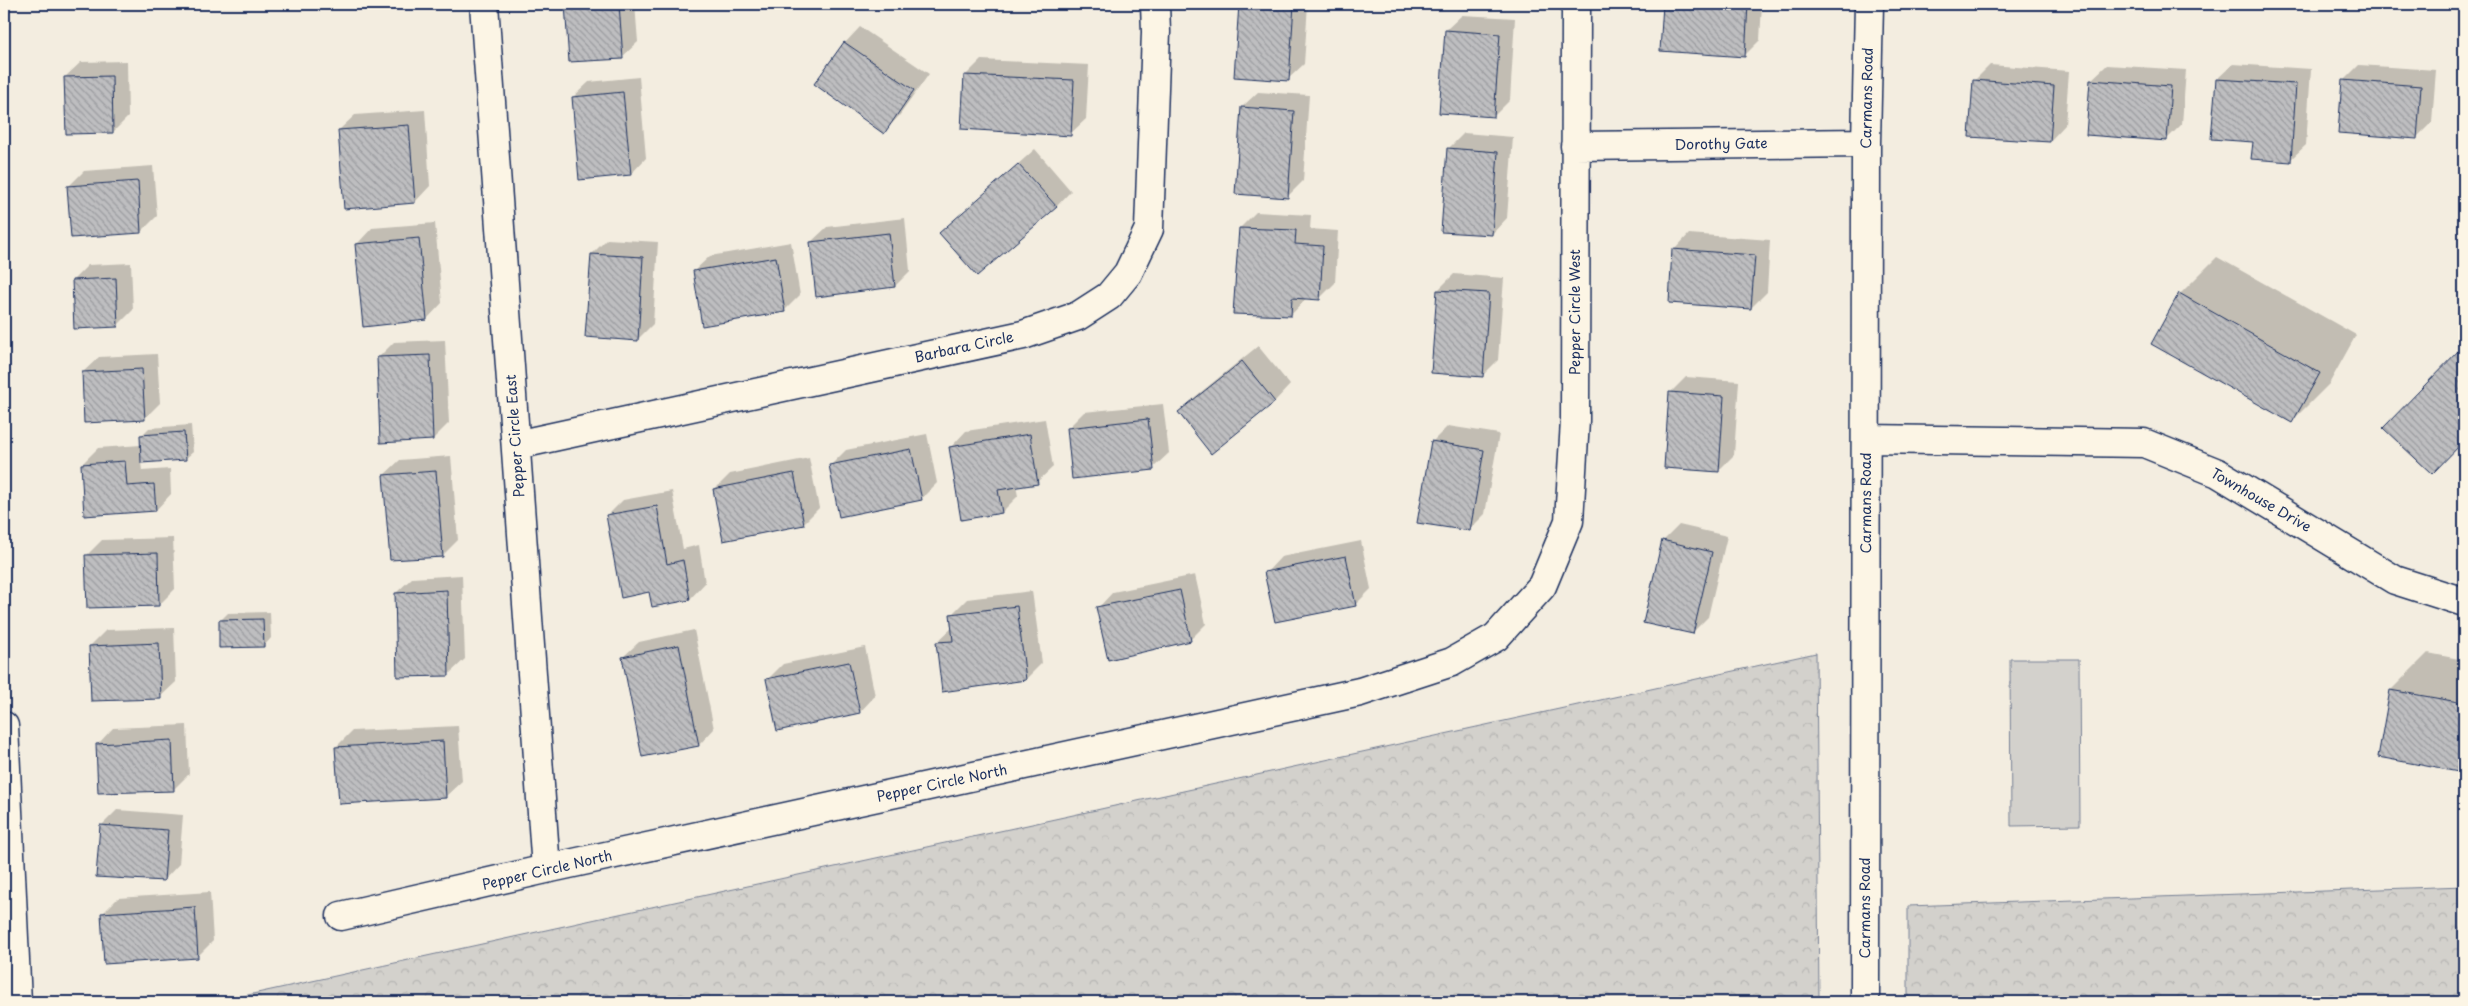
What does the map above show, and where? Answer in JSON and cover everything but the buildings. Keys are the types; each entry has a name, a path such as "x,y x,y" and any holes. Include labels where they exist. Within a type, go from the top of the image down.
{"street":[{"name":"Pepper Circle East","path":"484,4 546,869"},
{"name":"Barbara Circle","path":"516,445 1023,335 1078,316 1109,296 1128,274 1150,229 1156,32 1155,4"},
{"name":"Pepper Circle West","path":"1524,607 1542,586 1569,521 1575,421 1576,4"},
{"name":"Carmans Road","path":"1865,1002 1866,143 1869,4"},
{"name":"Dorothy Gate","path":"1575,146 1866,143"},
{"name":"Townhouse Drive","path":"1866,439 2144,443 2218,473 2395,580 2464,602"},
{"name":"Pepper Circle North","path":"341,916 546,869 1360,692 1452,662 1496,637 1524,607"},
{"path":"4,726 9,921 17,1002"}],"green space":[{"path":"1816,653 1819,1002 216,1002"},
{"path":"2010,659 2079,659 2080,825 2011,826"},
{"path":"2464,886 2464,1002 1908,1002 1908,906"}]}
